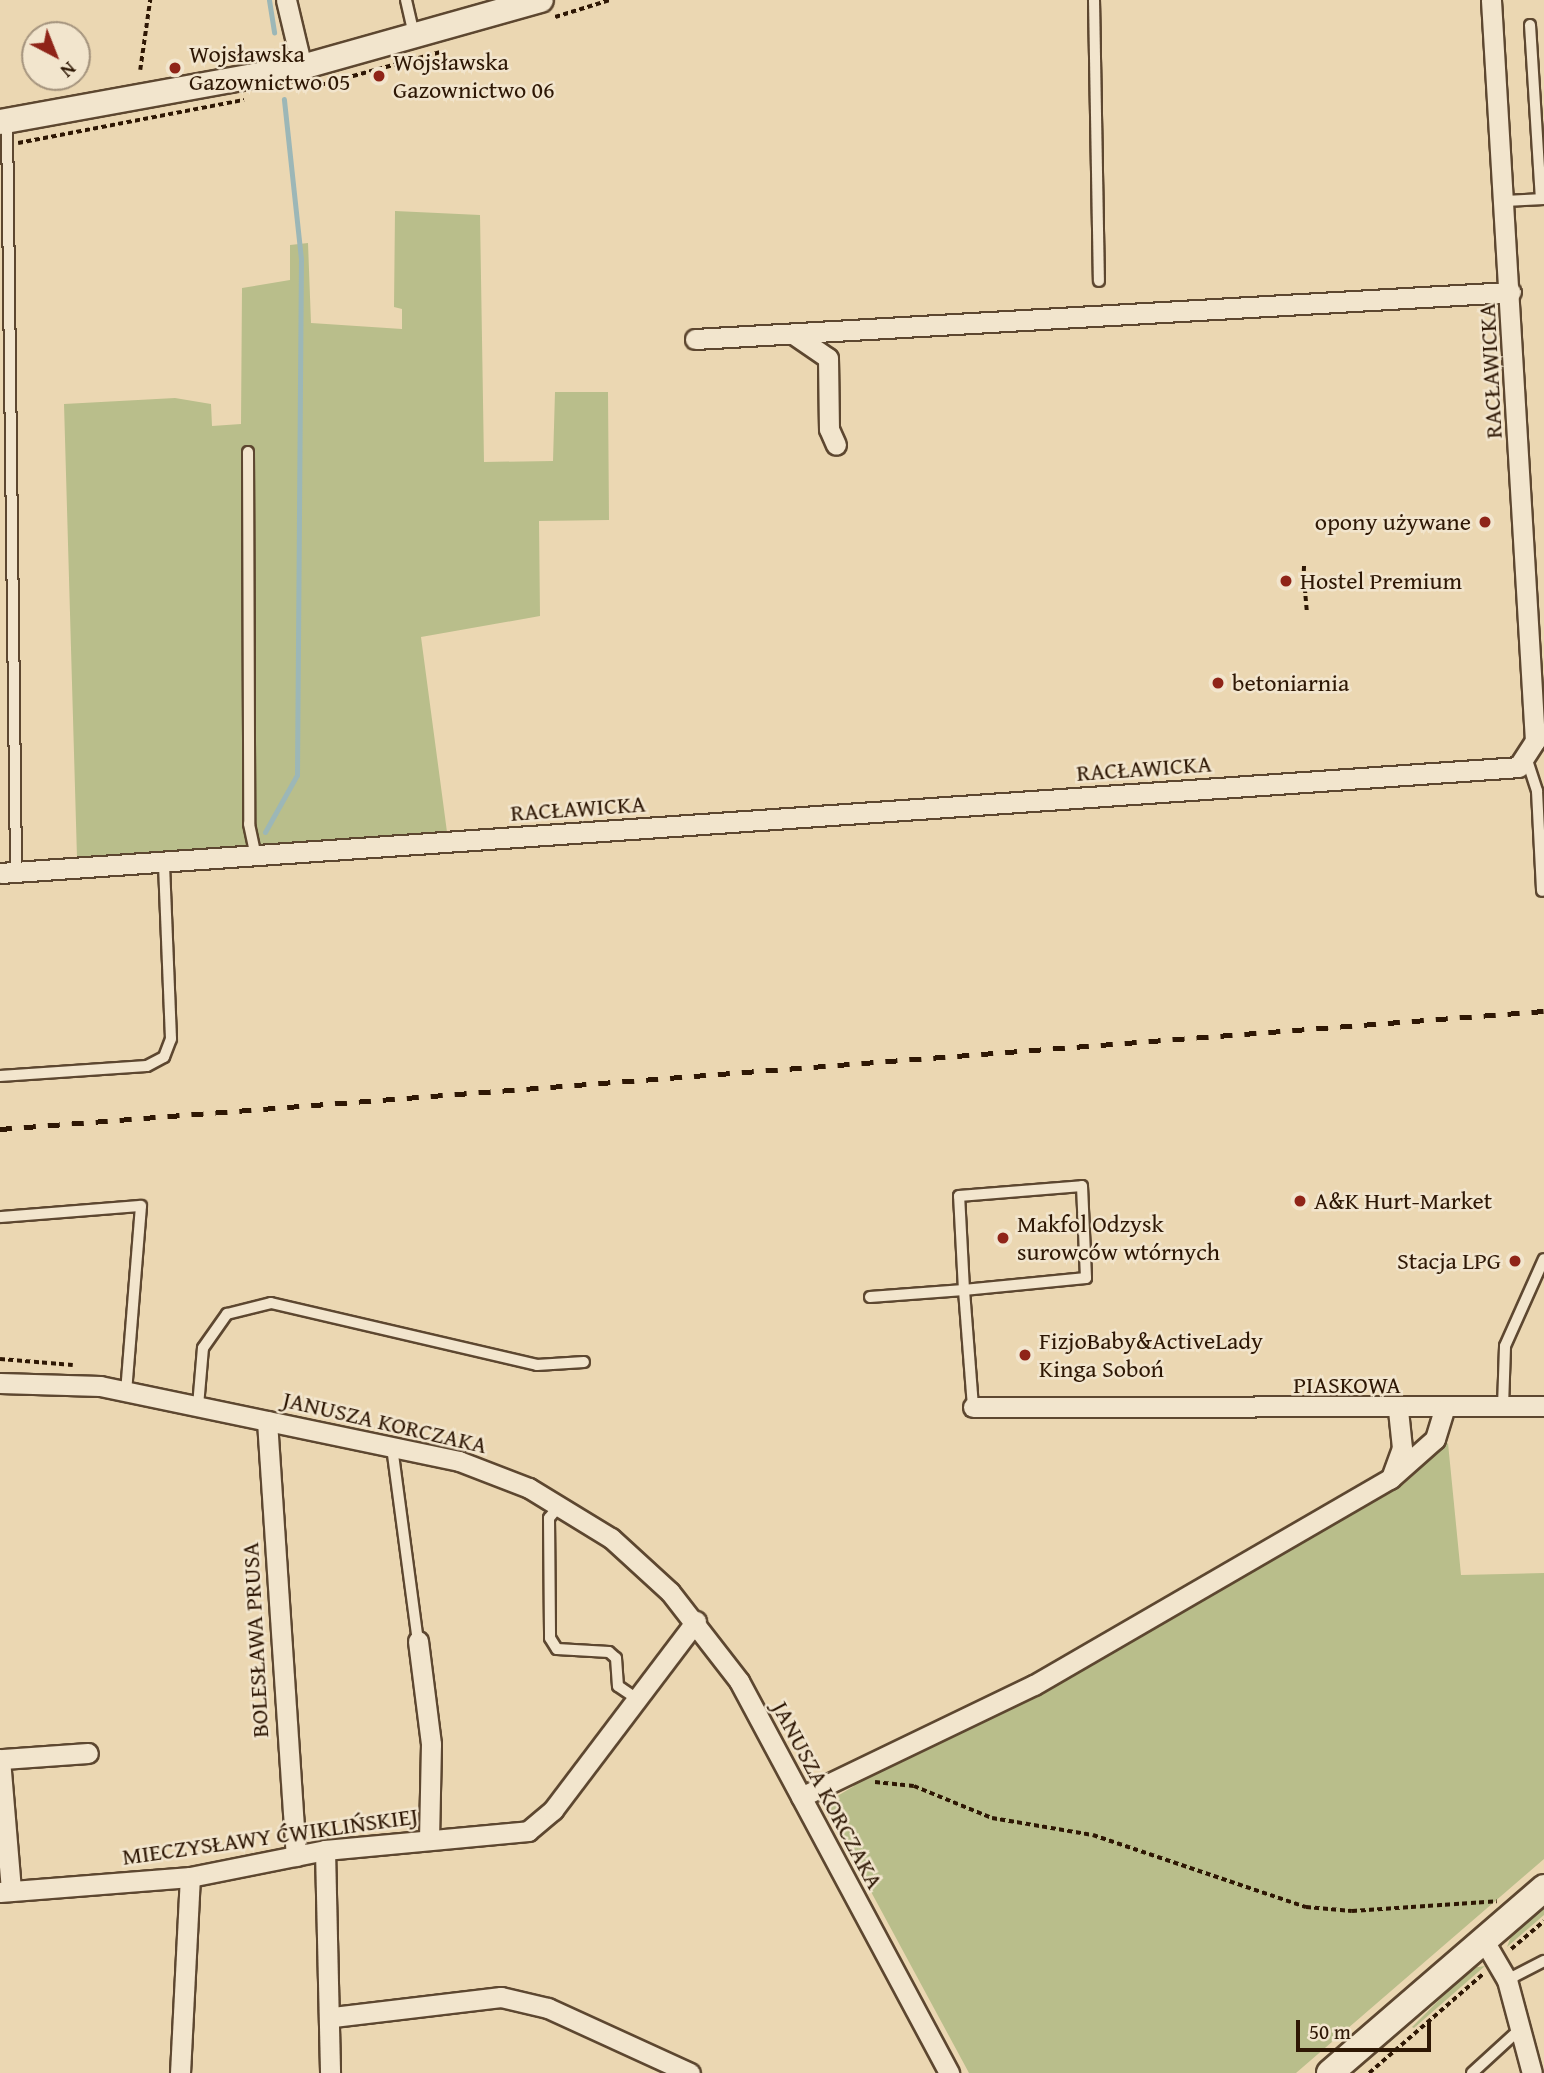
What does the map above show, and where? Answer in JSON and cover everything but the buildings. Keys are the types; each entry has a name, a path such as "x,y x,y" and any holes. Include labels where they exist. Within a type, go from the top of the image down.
{"main road":[{"path":"1330,2073 1491,1950 1544,1888"}],"street":[{"path":"286,0 302,67"},
{"path":"3,121 302,67 415,38 541,0"},
{"name":"RACŁAWICKA","path":"8,873 1509,769 1527,760 1535,741 1511,292 1491,0"},
{"path":"695,339 1511,292"},
{"path":"793,334 828,358 829,429 836,444"},
{"path":"1524,573 1544,572"},
{"name":"JANUSZA KORCZAKA","path":"0,1383 125,1391 392,1447 480,1467 560,1504 658,1578 696,1621 739,1681 949,2073"},
{"name":"PIASKOWA","path":"973,1406 1444,1409 1544,1406"},
{"path":"1390,1479 1402,1448 1398,1409"},
{"path":"801,1797 1034,1685 1390,1479 1435,1438 1444,1409"},
{"name":"BOLESŁAWA PRUSA","path":"267,1421 296,1856"},
{"name":"MIECZYSŁAWY ĆWIKLIŃSKIEJ","path":"6,1892 190,1877 325,1850 528,1831 553,1810 696,1621"},
{"path":"418,1641 431,1744 429,1839"},
{"path":"6,1892 1,1759 88,1753"},
{"path":"325,1850 333,2017 330,2073"},
{"path":"180,2073 190,1877"},
{"path":"1491,1950 1507,1980 1532,2073"},
{"path":"333,2017 512,1999 548,2008 690,2073"}],"lane":[{"path":"406,0 415,38"},
{"path":"1094,0 1099,281"},
{"path":"1505,201 1542,199 1530,25"},
{"path":"3,121 8,873"},
{"path":"248,452 249,824 256,856"},
{"path":"1527,760 1537,791 1542,891"},
{"path":"0,1076 147,1066 164,1057 171,1039 164,862"},
{"name":"PIASKOWA","path":"870,1297 964,1290 1086,1278 1082,1186 959,1196 964,1290 973,1406"},
{"path":"0,1217 141,1206 125,1391"},
{"path":"1503,1408 1505,1346 1544,1259"},
{"path":"198,1406 203,1348 227,1314 271,1303 537,1365 584,1362"},
{"path":"392,1447 418,1641"},
{"path":"560,1504 549,1518 550,1638 557,1649 609,1652 616,1658 618,1686 636,1698"},
{"path":"1507,1980 1544,1961"},
{"path":"1472,2073 1520,2029"}],"path":[{"path":"140,70 150,0"},
{"path":"1304,564 1307,613"},
{"path":"867,1775 992,1818 1093,1835 1306,1907 1352,1911 1487,1898 1503,1903"},
{"path":"1370,2073 1491,1950 1544,1921"}],"green space":[{"path":"395,211 480,215 484,462 553,461 555,392 608,392 609,520 539,521 540,616 421,637 447,832 77,858 64,404 175,398 211,404 212,426 241,424 242,288 290,280 290,245 308,243 311,323 402,329 402,309 394,307"},
{"path":"1448,1443 1461,1575 1544,1573 1544,1859 1296,2073 969,2073 829,1814 834,1798 854,1786 852,1781 1036,1696 1404,1484"},
{"path":"1544,1904 1544,1915 1507,1947 1513,1931"},
{"path":"1485,1966 1414,2028 1412,2027 1471,1968"}],"waterway":[{"path":"269,0 274,33"},
{"path":"265,832 297,775 301,259 284,99"}],"railway":[{"path":"0,1129 1544,1011"}],"place":[{"name":"Wojsławska Gazownictwo 05","path":"175,68"},
{"name":"Wojsławska Gazownictwo 06","path":"379,76"},
{"name":"opony używane","path":"1485,522"},
{"name":"Hostel Premium","path":"1286,581"},
{"name":"betoniarnia","path":"1218,683"},
{"name":"A&K Hurt-Market","path":"1300,1201"},
{"name":"Makfol Odzysk surowców wtórnych","path":"1003,1238"},
{"name":"Stacja LPG","path":"1515,1261"},
{"name":"FizjoBaby&ActiveLady Kinga Soboń","path":"1025,1355"}]}
